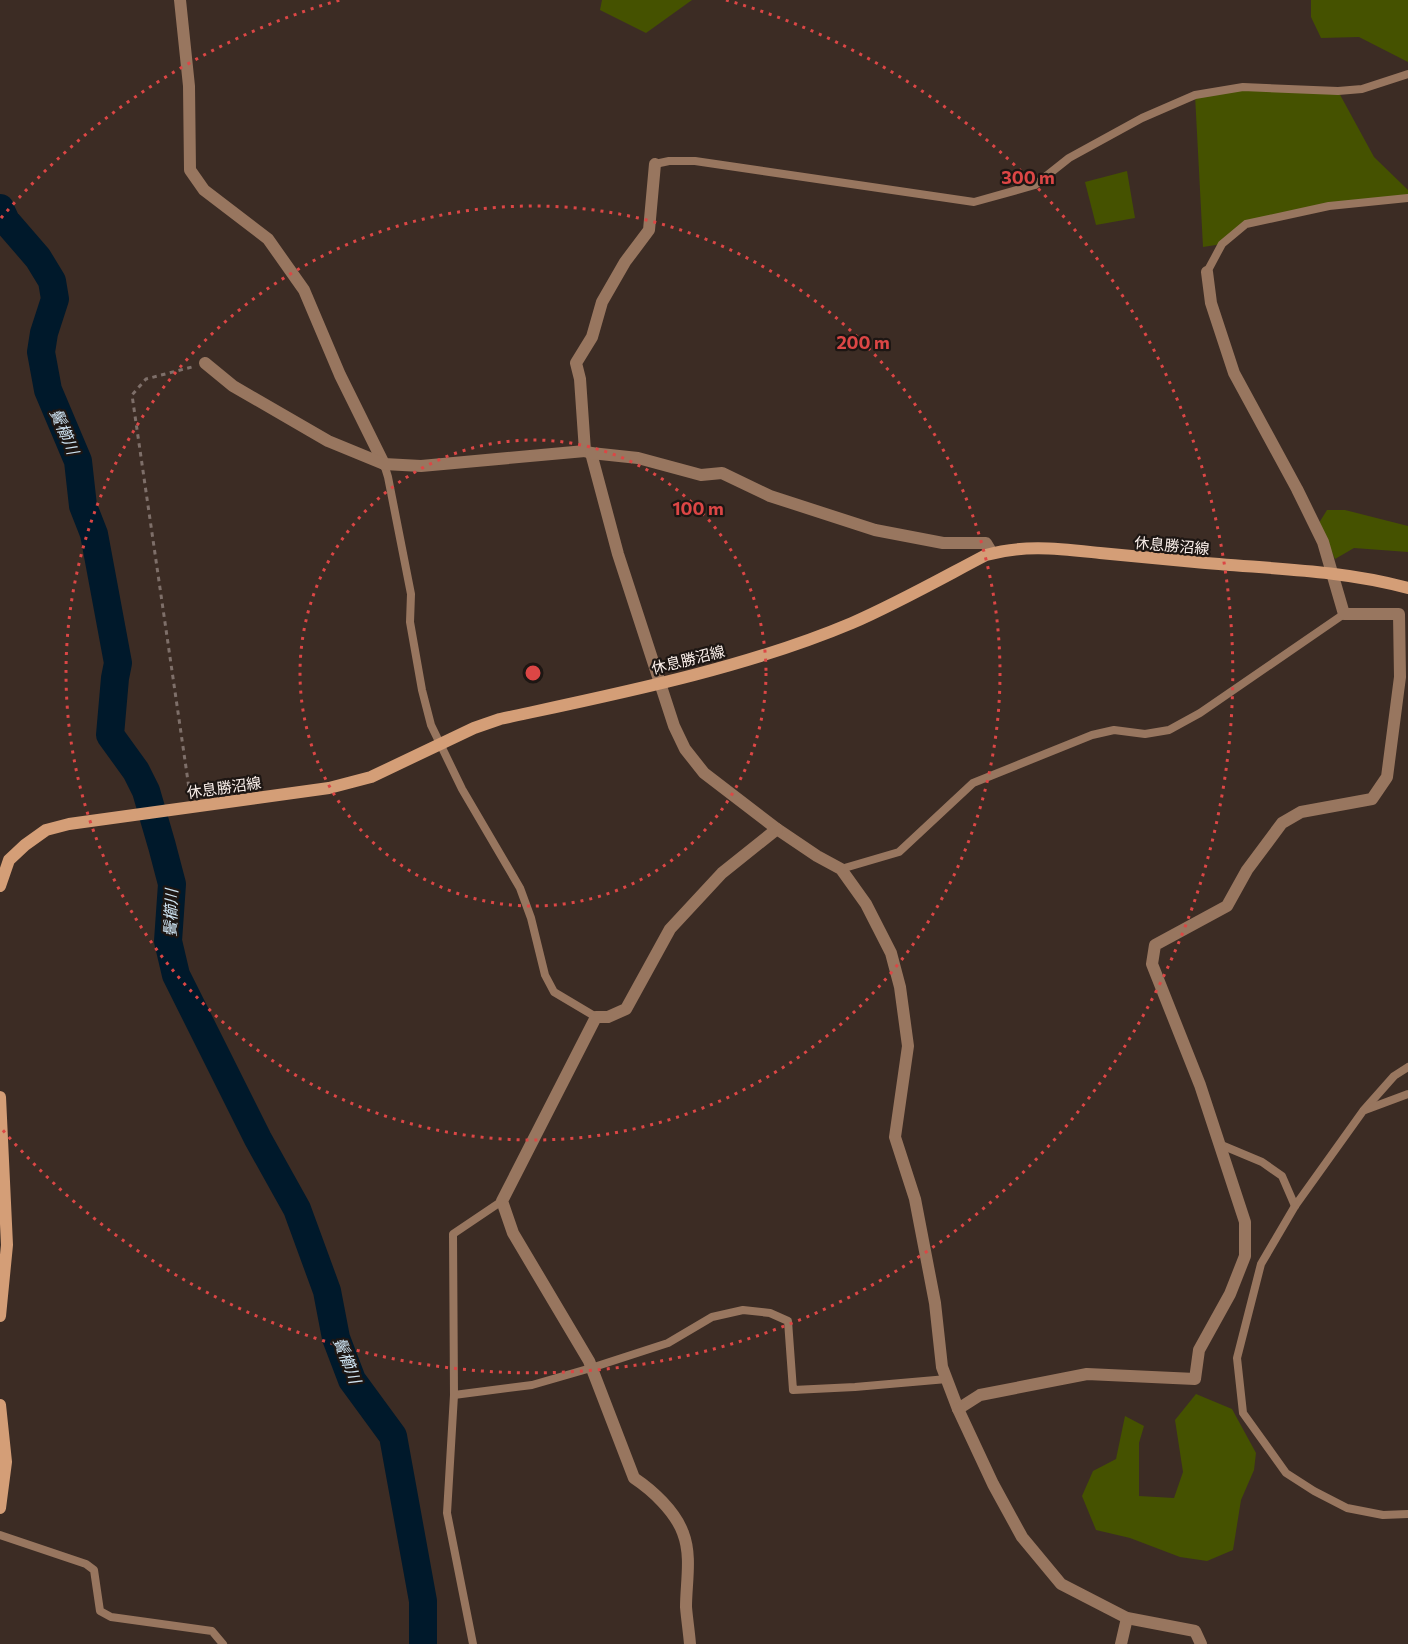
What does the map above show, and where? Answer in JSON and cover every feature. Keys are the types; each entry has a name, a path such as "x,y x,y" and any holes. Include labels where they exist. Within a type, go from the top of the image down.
{"main road":[{"name":"休息勝沼線","path":"0,886 9,860 46,830 69,824 329,788 371,777 474,728 500,719 718,669 852,623 992,553 1036,547 1333,573 1374,579 1408,588"},
{"path":"0,1097 7,1245 0,1316"},
{"path":"0,1411 6,1462 0,1508"}],"street":[{"path":"180,0 189,86 190,170 204,190 268,239 304,290 340,375 384,464"},
{"path":"656,164 649,230 625,262 602,302 592,337 576,363 580,379 588,452 658,682 674,726 681,741 704,773 777,829 841,869 866,904 891,953 900,987 908,1046 895,1137 915,1199 935,1303 942,1367 958,1409 993,1484 1022,1537 1061,1584 1127,1618 1195,1631 1201,1644"},
{"path":"958,1409 980,1395 1087,1374 1195,1379 1199,1350 1230,1294 1245,1256 1245,1222 1200,1085 1152,964 1155,945 1227,906 1246,870 1282,823 1301,812 1371,799 1387,777 1400,677 1399,614 1344,614 1323,542 1234,373 1211,303 1207,272"},
{"path":"205,363 233,386 328,441 384,464 421,466 588,452 638,458 701,475 722,473 770,496 852,524 943,543 986,543 992,553"},
{"path":"690,1644 686,1607 687,1556 683,1533 673,1515 643,1484 634,1478 591,1368 513,1233 502,1201 596,1017 608,1017 626,1009 670,928 722,873 777,829"},
{"path":"1121,1644 1127,1618"}],"lane":[{"path":"656,164 669,161 695,161 974,201 1035,185 1069,158 1142,118 1194,95 1243,87 1338,91 1362,89 1408,74"},
{"path":"1207,272 1222,244 1246,224 1329,206 1408,198"},
{"path":"384,464 411,594 410,622 422,690 431,724 462,789 520,888 531,918 544,975 554,992 596,1017"},
{"path":"841,869 899,852 973,783 1092,735 1114,730 1145,734 1169,730 1200,713 1344,614"},
{"path":"1408,1067 1394,1076 1363,1111 1295,1206 1261,1264 1237,1358 1243,1413 1286,1473 1347,1508 1383,1515 1408,1514"},
{"path":"1363,1111 1408,1094"},
{"path":"1219,1144 1262,1162 1282,1176 1295,1206"},
{"path":"473,1644 447,1513 454,1395 453,1234 502,1201"},
{"path":"454,1395 532,1384 591,1368 668,1343 712,1317 743,1310 770,1313 788,1321 793,1390 948,1379"},
{"path":"0,1535 86,1564 94,1570 100,1611 111,1617 212,1631 223,1644"}],"path":[{"path":"189,807 132,395 146,379 205,363"}],"green space":[{"path":"602,0 692,0 646,33 600,10"},
{"path":"1311,0 1408,0 1408,62 1359,37 1321,38 1311,17"},
{"path":"1243,87 1338,91 1374,157 1408,190 1408,198 1329,206 1246,224 1222,244 1203,247 1195,95"},
{"path":"1127,171 1135,218 1096,225 1085,182"},
{"path":"1327,510 1345,510 1408,526 1408,552 1354,548 1335,559 1319,523"},
{"path":"1196,1394 1232,1409 1256,1453 1254,1470 1241,1500 1233,1550 1207,1561 1180,1557 1130,1538 1096,1530 1082,1496 1093,1471 1116,1459 1125,1416 1144,1426 1139,1443 1139,1496 1174,1498 1183,1472 1175,1420"}],"waterway":[{"name":"鬢櫛川","path":"0,208 6,221 38,258 52,281 55,299 44,333 41,352 48,390 78,461 83,506 94,534 118,663 110,735 136,771 146,791 172,884 168,941 176,975 258,1139 297,1209 327,1291 336,1338 352,1380 393,1436 423,1601 423,1644"}]}
